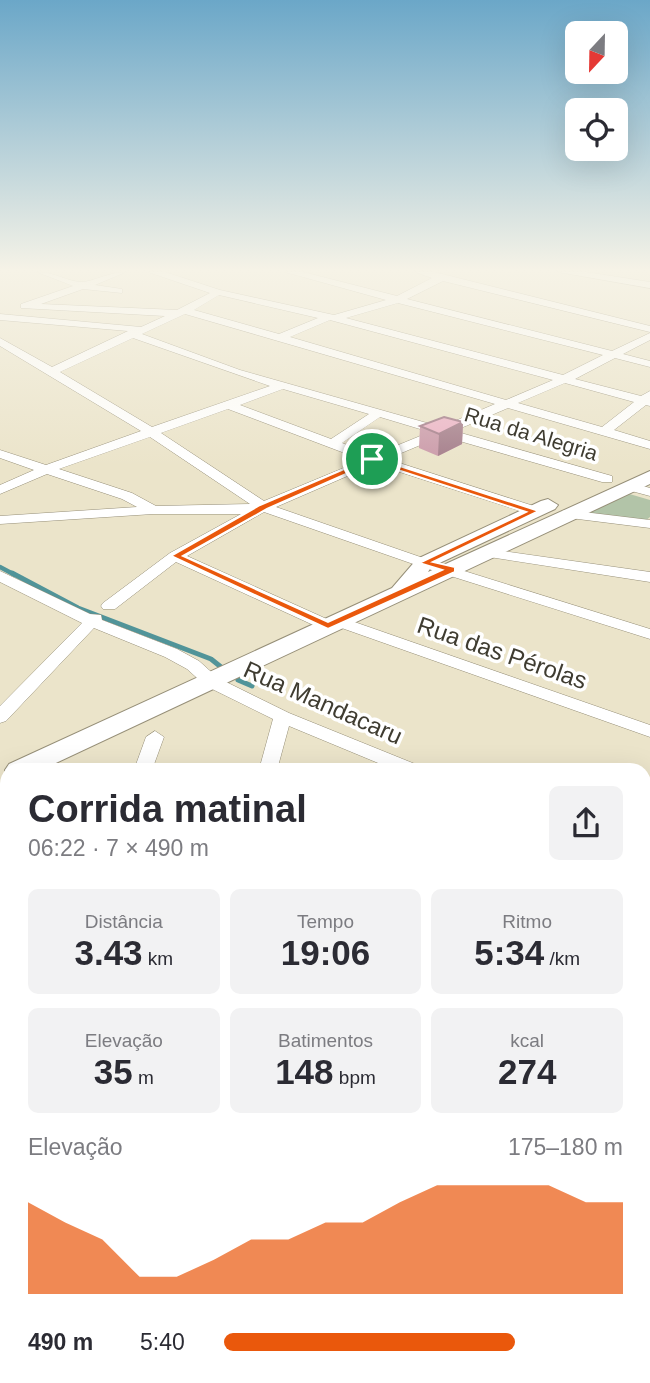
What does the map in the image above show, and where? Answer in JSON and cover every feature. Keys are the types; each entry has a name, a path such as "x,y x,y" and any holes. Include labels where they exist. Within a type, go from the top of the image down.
{"street":[{"path":"54,371 126,337"},
{"name":"Rua da Alegria","path":"147,337 236,372 607,479"},
{"path":"274,337 650,446"},
{"path":"279,338 283,337"},
{"path":"404,337 648,399"},
{"path":"545,337 650,364"},
{"path":"108,606 176,556 263,507 565,379 649,337"},
{"path":"0,341 54,371 151,432 263,507 424,563 451,569 650,634"},
{"path":"0,489 44,470 283,385"},
{"path":"604,432 648,399"},
{"path":"228,404 372,459 535,511"},
{"path":"332,444 380,412"},
{"path":"0,454 127,496 153,510"},
{"path":"396,596 424,563 650,458"},
{"path":"33,763 650,477"},
{"path":"629,486 650,492"},
{"path":"0,520 153,510 223,511 263,507"},
{"path":"567,514 650,524"},
{"path":"488,553 650,577"},
{"name":"Rua das Pérolas","path":"176,556 333,623 650,731"},
{"name":"Rua Mandacaru","path":"0,576 172,653 193,665 212,682 283,717 389,763"},
{"path":"0,717 93,619"},
{"path":"270,763 283,717"},
{"path":"146,763 155,737"}],"green space":[{"path":"626,493 650,500 650,517 645,521 585,513"}],"building":[{"path":"444,417 463,422 439,434 420,426"}],"waterway":[{"path":"0,567 15,575"},
{"path":"12,573 78,608 211,659 221,667"},
{"path":"238,680 252,686"}],"route":[{"path":"372,459 535,511 424,563 451,569 328,626 176,556 263,507 372,459"}]}
